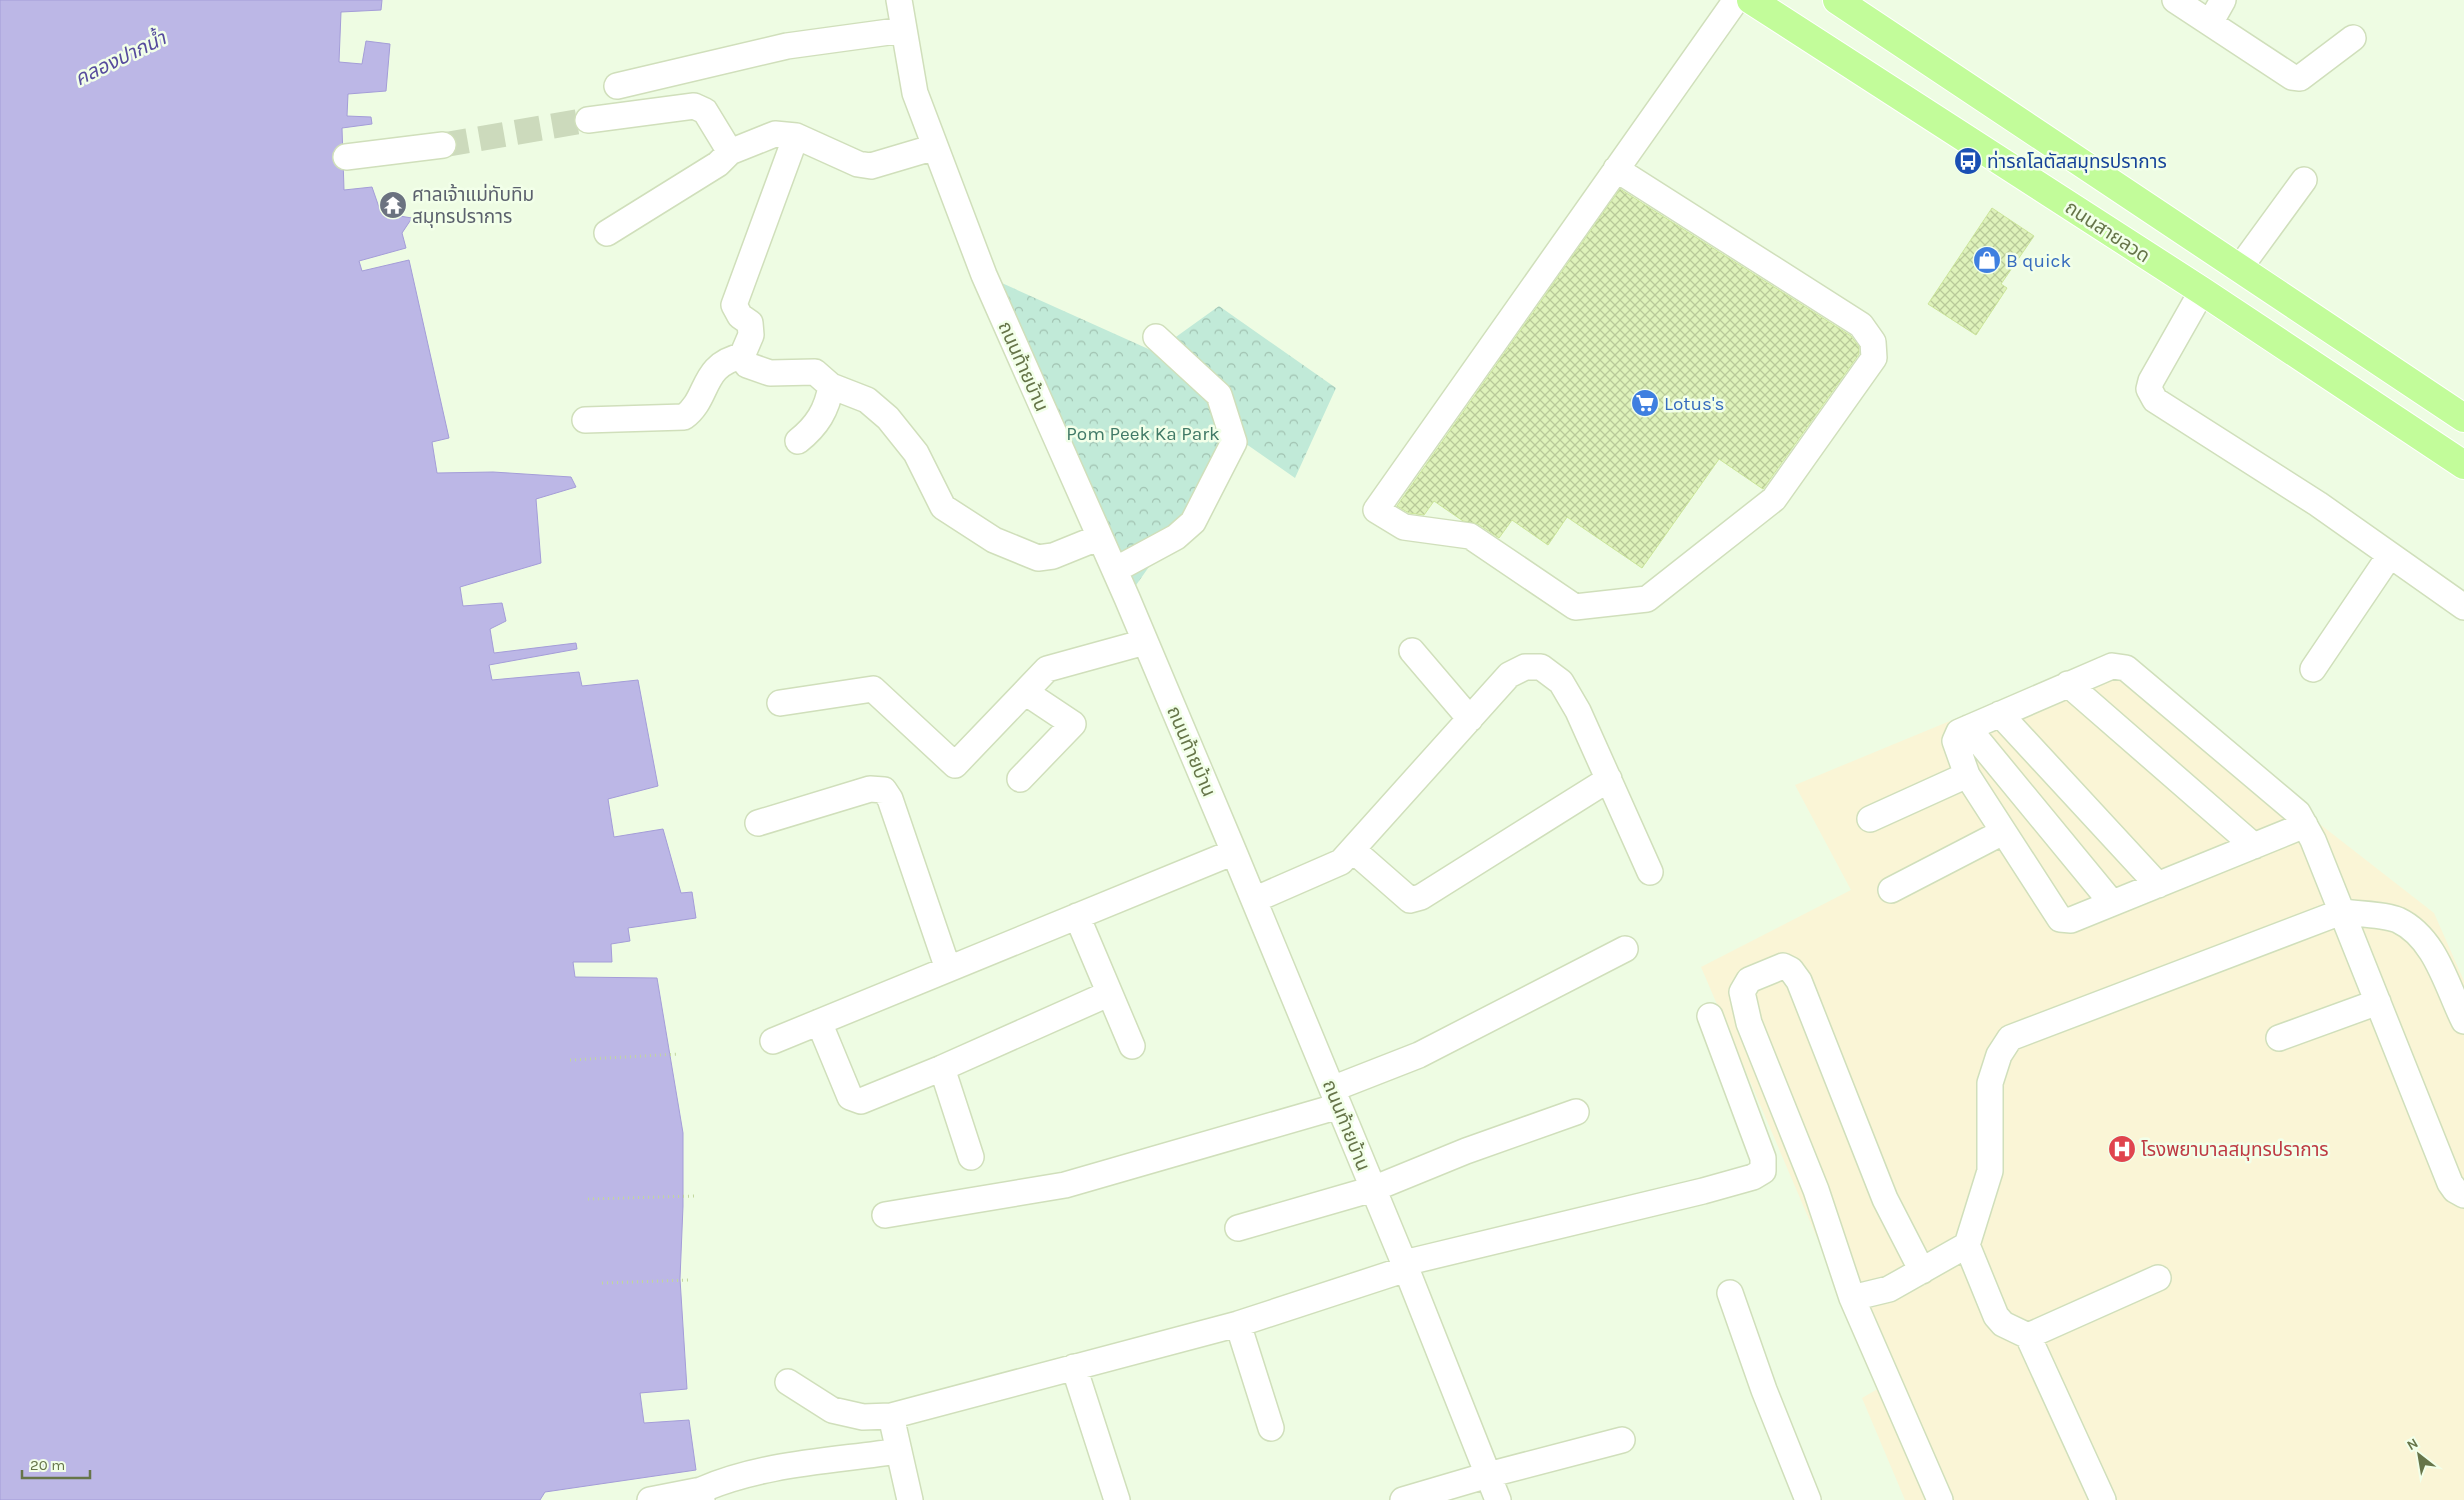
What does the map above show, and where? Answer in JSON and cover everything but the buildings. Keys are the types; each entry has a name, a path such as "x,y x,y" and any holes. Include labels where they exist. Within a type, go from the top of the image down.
{"main road":[{"name":"ถนนสายลวด","path":"1751,0 2202,291 2464,465"},
{"path":"1846,2 2232,264 2464,418"},
{"path":"2202,291 2232,264"}],"street":[{"name":"ถนนท้ายบ้าน","path":"899,0 915,93 984,275 1100,537 1234,852 1405,1266 1498,1500"},
{"path":"1616,169 1861,325 1873,342 1874,358 1774,499 1647,599 1575,607 1470,536 1404,527 1376,510 1616,169 1736,0"},
{"path":"2175,0 2292,77 2300,78 2353,38"},
{"path":"2210,23 2223,0"},
{"path":"617,86 788,46 904,30"},
{"path":"588,120 694,106 705,111 730,152"},
{"path":"607,233 718,164 730,152 775,134 796,136 858,164 872,166 935,147"},
{"path":"742,356 751,335 750,322 740,316 734,305 796,136"},
{"path":"346,157 443,144"},
{"path":"2232,264 2304,180"},
{"path":"2202,291 2151,381 2149,389 2155,400 2318,504 2464,607"},
{"path":"1114,570 1176,537 1193,522 1234,442 1219,395 1156,337"},
{"path":"742,356 747,365 770,373 815,372 831,386 867,400 888,418 916,453 943,507 994,540 1038,558 1053,556 1100,537"},
{"path":"586,420 684,417 694,410 700,392 715,370 727,359 742,356"},
{"path":"798,441 812,430 828,405 831,386"},
{"path":"2314,669 2390,555"},
{"path":"780,703 873,689 956,764 1048,669 1145,642"},
{"path":"1412,651 1470,719"},
{"path":"2305,825 2072,920 2060,919 1968,775 1955,742 1959,732 2068,684 2112,666 2126,668 2298,813 2305,825 2313,840 2450,1183 2455,1190 2464,1195"},
{"path":"1254,900 1341,862 1354,850 1509,675 1525,667 1541,667 1561,682 1578,711 1650,872"},
{"path":"2068,684 2254,846"},
{"path":"1020,779 1073,724 1025,692"},
{"path":"2000,714 2158,885"},
{"path":"1968,728 2112,903"},
{"path":"1870,819 1968,775"},
{"path":"1354,850 1410,900 1421,897 1608,779"},
{"path":"758,823 870,789 884,790 890,799 948,969"},
{"path":"1891,890 2004,832"},
{"path":"773,1041 1234,852"},
{"path":"2103,1500 2028,1336 2003,1324 1996,1316 1967,1245 1990,1171 1990,1083 1999,1055 2010,1038 2341,912 2396,920 2420,936 2432,951 2464,1021"},
{"path":"1077,916 1108,994 1132,1046"},
{"path":"885,1215 1065,1185 1336,1097 1625,949"},
{"path":"1922,1271 1885,1199 1798,981 1791,970 1784,966 1764,972 1745,983 1742,998 1749,1022 1816,1190 1852,1298 1940,1500"},
{"path":"819,1022 850,1097 861,1101 942,1068 1108,994"},
{"path":"2279,1038 2378,1002"},
{"path":"788,1382 832,1410 864,1417 891,1416 1238,1324 1405,1266 1754,1177 1763,1171 1763,1158 1710,1016"},
{"path":"942,1068 971,1157"},
{"path":"1238,1228 1373,1189 1466,1151 1576,1112"},
{"path":"1852,1298 1889,1289 1967,1245"},
{"path":"2028,1336 2158,1278"},
{"path":"1730,1294 1764,1390 1808,1500"},
{"path":"1238,1324 1272,1428"},
{"path":"1074,1367 1117,1500"},
{"path":"891,1416 910,1500"},
{"path":"1403,1500 1488,1475 1622,1440"},
{"path":"650,1500 702,1495 729,1478 755,1472 899,1451"}],"path":[{"path":"570,1060 679,1054"},
{"path":"588,1199 695,1196"},
{"path":"602,1283 690,1280"}],"shaded area":[{"name":"โรงพยาบาลสมุทรปราการ","path":"2105,657 2434,913 2464,981 2464,1500 1905,1500 1862,1398 1881,1387 1701,967 1851,890 1795,785"}],"green space":[{"name":"Pom Peek Ka Park","path":"984,275 1155,352 1219,306 1336,388 1295,478 1239,439 1127,598"}],"water":[{"name":"คลองปากน้ำ","path":"0,0 382,0 381,10 341,12 339,62 362,64 366,41 390,44 386,91 348,94 347,116 371,117 372,124 342,128 344,190 372,187 381,213 412,218 402,233 406,248 359,261 362,271 409,260 449,438 432,442 437,473 493,472 571,477 576,487 536,499 541,563 460,587 463,606 502,603 506,621 490,629 494,653 576,643 577,649 489,665 492,680 579,672 582,686 638,680 658,786 608,799 614,837 663,829 681,893 692,892 696,918 628,928 630,941 611,944 612,962 573,962 575,977 657,978 683,1133 680,1279 687,1389 640,1393 644,1423 689,1420 696,1470 545,1492 540,1500 0,1500"}],"tunnel":[{"path":"443,145 588,120"}],"place":[{"name":"ท่ารถโลตัสสมุทรปราการ","path":"1968,161"},
{"name":"ศาลเจ้าแม่ทับทิม สมุทรปราการ","path":"393,205"},
{"name":"B quick","path":"1987,260"},
{"name":"Lotus's","path":"1645,403"},
{"name":"โรงพยาบาลสมุทรปราการ","path":"2122,1149"}]}
